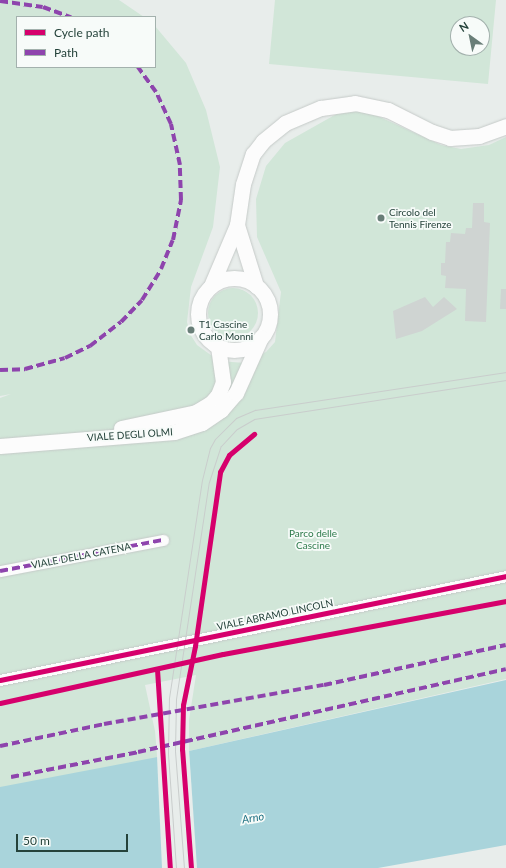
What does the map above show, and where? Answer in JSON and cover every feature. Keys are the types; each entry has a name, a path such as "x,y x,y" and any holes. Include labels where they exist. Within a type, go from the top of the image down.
{"street":[{"path":"236,225 256,286 266,297 269,307 269,323 262,338 246,348 228,350 218,346 202,331 198,317 200,301 211,286 236,225 246,170 258,147 285,123 309,112 345,104 371,105 396,113 441,135 456,138 490,133 506,126"},
{"path":"211,286 223,280 234,278 256,286"},
{"name":"VIALE DEGLI OLMI","path":"0,446 69,439 174,432 202,423 221,410 236,393 262,338"},
{"name":"VIALE DEGLI OLMI","path":"69,439 189,414 204,408 218,395 223,382 218,346"},
{"name":"VIALE DELLA CATENA","path":"0,571 163,540"},
{"name":"VIALE ABRAMO LINCOLN","path":"0,680 506,576"}],"green space":[{"name":"Parco delle Cascine","path":"0,0 119,0 143,16 16,16 16,68 156,68 156,27 186,63 206,110 220,167 213,227 191,287 187,322 190,334 197,345 219,361 245,363 266,352 275,342 281,292 257,237 256,199 266,166 285,143 340,112 356,110 371,113 441,145 461,149 489,145 506,137 506,679 189,751 189,720 196,675 145,685 155,731 158,767 0,795 0,398 11,394 0,396"},
{"path":"275,0 496,0 488,84 269,64"},
{"path":"233,288 247,292 254,299 258,313 254,327 247,334 233,338 219,334 212,327 208,313 212,299 219,292"}],"water":[{"name":"Arno","path":"506,680 506,845 378,868 0,868 0,787 189,751"}],"pier":[{"path":"189,749 197,868 162,868 157,756"}],"building":[{"path":"473,203 484,203 484,222 490,223 486,322 465,321 466,289 445,288 446,276 441,275 441,263 445,263 446,242 450,242 451,233 465,234 466,228 472,228"},
{"path":"501,289 506,289 506,309 500,309"},
{"path":"425,297 433,307 444,297 457,309 422,331 396,339 393,311"}],"tram line":[{"path":"176,868 168,754 169,698 202,480 210,448 215,439 236,418 255,410 506,372"},
{"path":"184,868 175,751 176,699 209,482 221,446 237,429 254,419 506,380"}],"marked path":[{"path":"0,1 43,7 68,16"},
{"path":"0,370 25,369 65,358 90,346 121,322 142,300 161,269 173,240 181,200 180,165 171,124 156,92 139,68"},
{"path":"0,571 163,540"},
{"path":"0,746 104,724 324,685 506,645"},
{"path":"11,777 138,752 506,669"}],"cycle path":[{"path":"191,868 182,749 183,705 195,646 220,472 229,455 254,434"},
{"path":"0,680 506,576"},
{"path":"0,703 223,654 506,601"},
{"path":"157,669 170,868"}],"place":[{"name":"Circolo del Tennis Firenze","path":"381,218"},
{"name":"T1 Cascine Carlo Monni","path":"191,330"}]}
